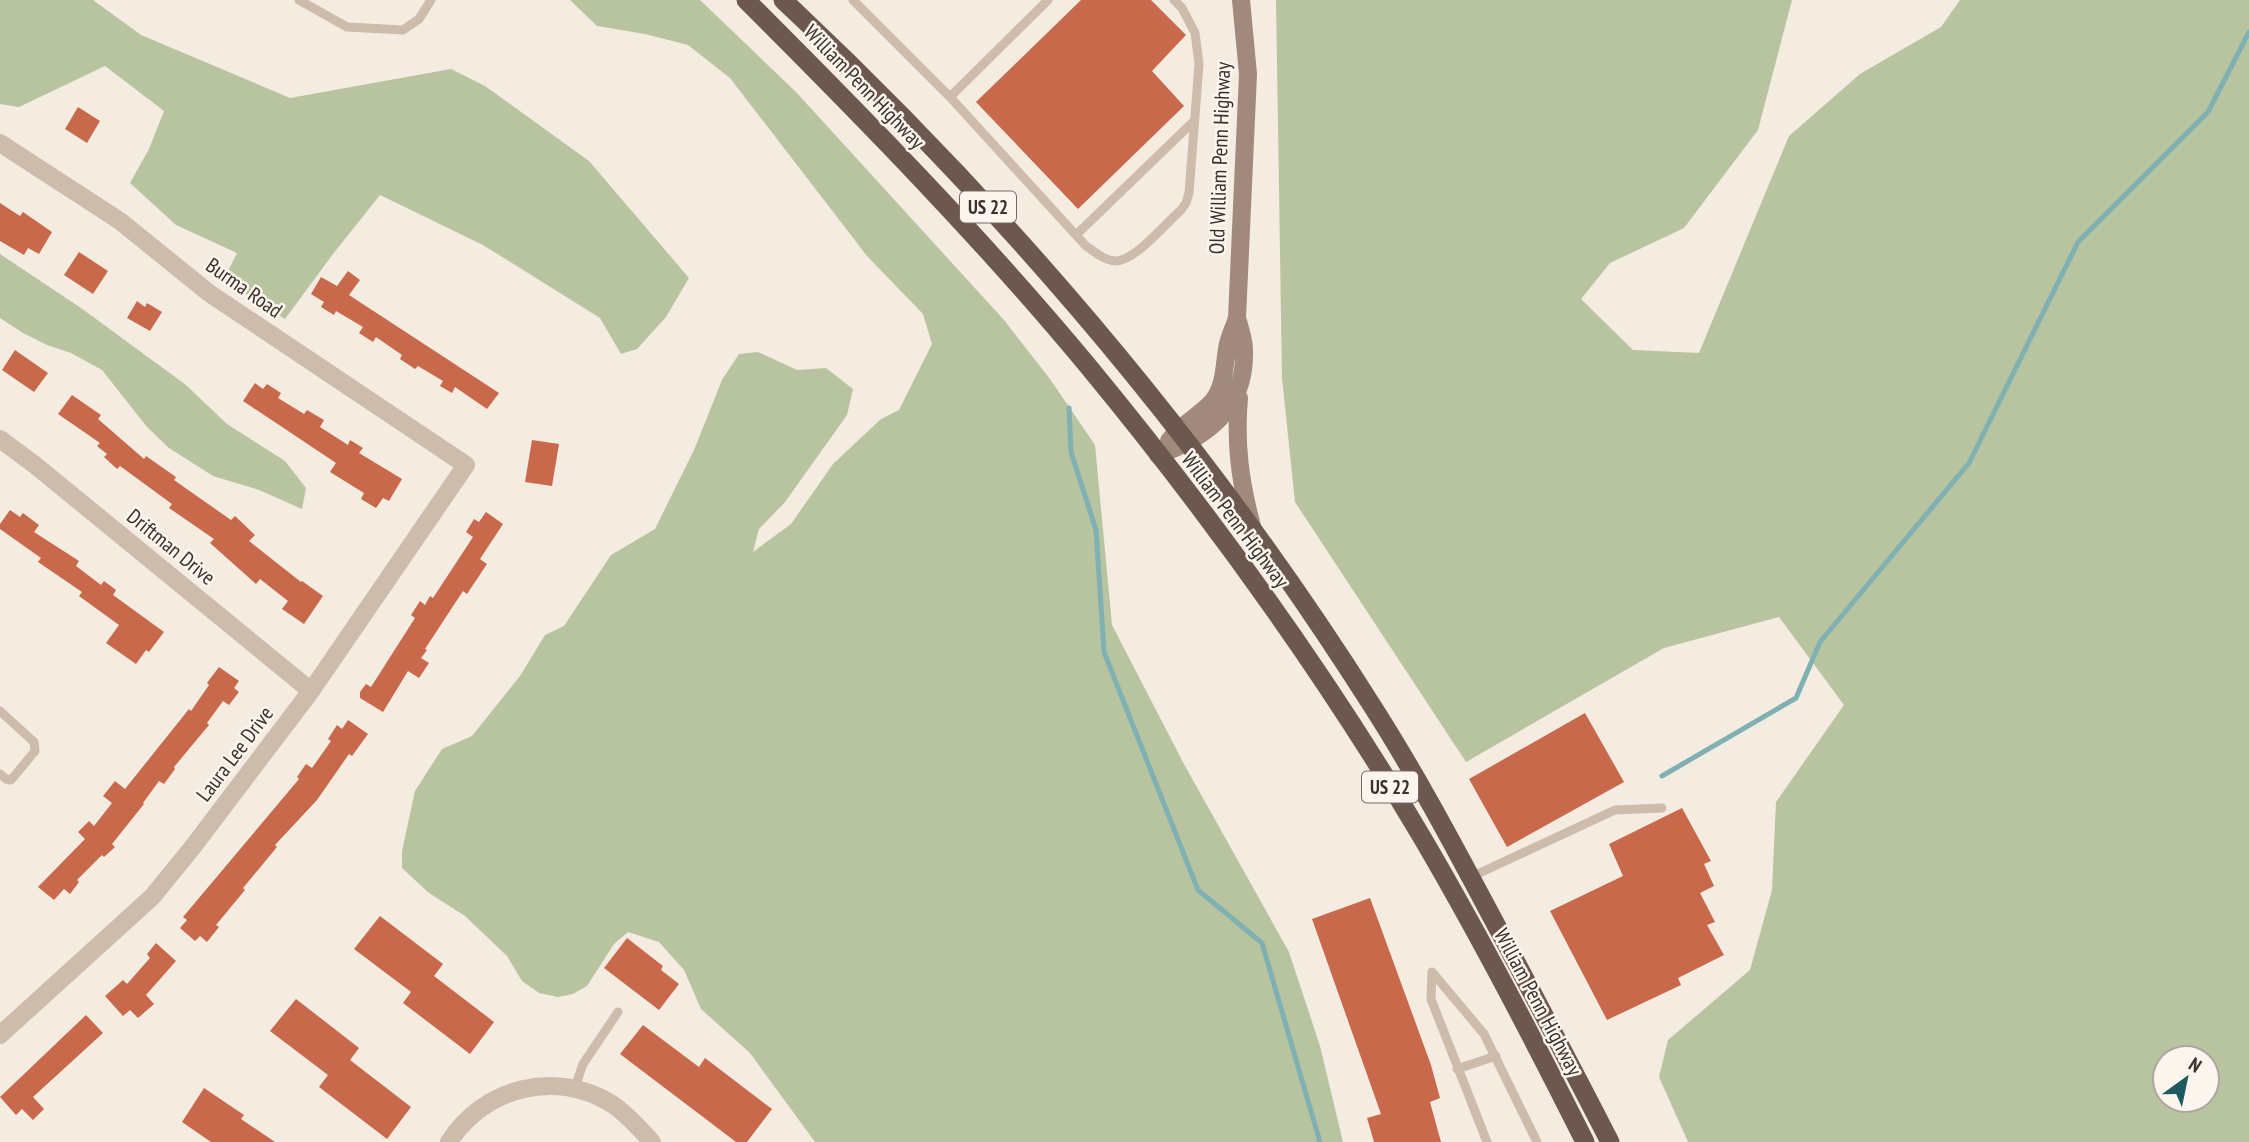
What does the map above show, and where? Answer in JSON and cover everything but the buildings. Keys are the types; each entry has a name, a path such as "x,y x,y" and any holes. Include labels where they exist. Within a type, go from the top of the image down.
{"highway":[{"name":"William Penn Highway","path":"746,0 888,143 1088,366 1275,613 1388,783 1463,910 1585,1142"},
{"name":"William Penn Highway","path":"783,0 878,91 986,205 1111,348 1253,532 1371,705 1412,772 1471,877 1610,1142"}],"main road":[{"name":"Old William Penn Highway","path":"1182,438 1218,392 1225,372 1227,347 1237,318 1248,74 1241,0"},
{"name":"Old William Penn Highway","path":"1158,455 1228,411 1240,388 1245,348 1237,318"},
{"path":"1240,388 1237,446 1239,470 1253,532"}],"street":[{"name":"Burma Road","path":"0,143 120,222 209,293 466,465"},
{"name":"Driftman Drive","path":"0,439 311,691"},
{"name":"Laura Lee Drive","path":"0,1035 152,897 311,691 466,465"},
{"path":"449,1142 474,1111 498,1097 528,1087 560,1086 612,1105 636,1124 652,1142"}],"lane":[{"path":"299,0 347,27 403,30 419,19 431,0"},
{"path":"853,0 950,97 1076,235 1099,256 1116,261 1135,254 1181,210 1189,192 1199,64 1195,33 1182,8 1174,0"},
{"path":"950,97 1048,0"},
{"path":"1076,235 1195,120"},
{"path":"0,711 34,742 35,751 11,780 0,774"},
{"path":"1471,877 1615,810 1662,808"},
{"path":"1488,1142 1431,999 1432,972 1470,1014 1496,1056 1537,1142"},
{"path":"574,1090 583,1064 618,1012"},
{"path":"1457,1069 1496,1056"}],"green space":[{"path":"0,0 93,0 141,35 290,98 451,69 485,86 589,161 689,278 666,317 637,349 621,354 600,318 483,245 380,195 285,319 248,296 225,277 237,253 176,225 130,183 149,149 164,111 105,66 19,107 0,104"},
{"path":"570,0 700,0 796,92 1004,320 1050,379 1095,445 1112,625 1185,766 1289,952 1320,1046 1343,1142 815,1142 750,1053 701,1009 684,970 659,942 628,932 614,944 587,986 573,994 558,997 539,993 522,981 507,956 465,916 429,893 402,868 402,851 415,791 442,749 472,736 520,676 545,635 564,626 611,555 655,529 694,450 722,380 739,354 758,352 797,370 826,368 853,389 847,415 785,502 759,529 753,552 791,524 833,464 881,419 899,410 932,344 923,314 867,256 730,78 688,45 597,26"},
{"path":"1276,0 1792,0 1758,130 1684,228 1610,263 1581,299 1633,350 1699,353 1789,136 1860,74 1941,27 1960,0 2249,0 2249,1142 1688,1142 1659,1077 1668,1040 1750,970 1772,890 1776,802 1844,705 1779,617 1664,648 1466,762 1295,502 1282,378"},
{"path":"0,254 81,308 186,385 227,424 285,461 306,488 302,509 259,490 213,476 169,448 147,427 102,370 71,353 23,333 0,318"}],"waterway":[{"path":"1662,776 1796,698 1820,642 1969,463 2078,242 2208,112 2249,32"},
{"path":"1069,408 1071,452 1096,530 1104,652 1198,890 1262,943 1320,1142"}]}
